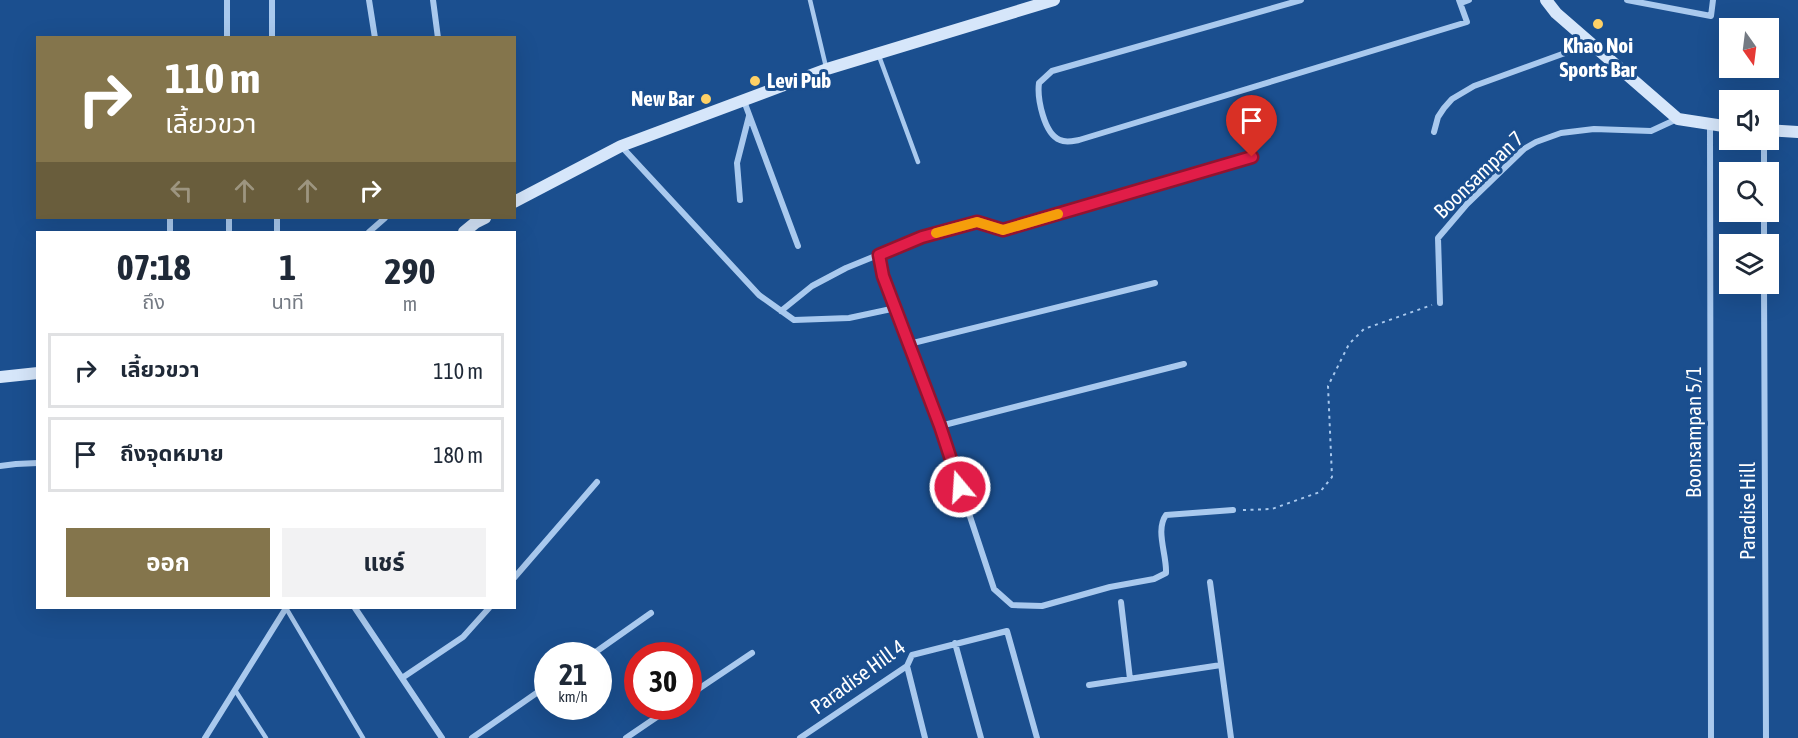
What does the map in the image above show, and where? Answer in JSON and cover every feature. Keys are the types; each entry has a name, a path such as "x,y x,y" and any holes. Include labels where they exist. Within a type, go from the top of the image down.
{"street":[{"path":"226,36 227,0"},
{"path":"272,0 272,36"},
{"path":"369,0 375,36"},
{"path":"433,0 438,36"},
{"path":"516,201 621,146 827,69 1054,0"},
{"path":"1301,0 1052,71 1039,82 1038,90 1040,106 1049,131 1057,140 1064,142 1079,140 1467,22 1460,2 1469,0"},
{"path":"1546,0 1556,13 1678,118 1719,125"},
{"path":"1627,0 1711,16 1713,0"},
{"path":"1434,132 1437,117 1444,108 1452,99 1474,86 1591,44"},
{"path":"744,101 798,246"},
{"path":"740,200 737,163 750,116"},
{"name":"Boonsampan 7","path":"1440,303 1438,238 1467,204 1524,149 1561,133 1594,129 1651,131 1678,118"},
{"name":"Boonsampan 5/1","path":"1710,125 1712,738"},
{"path":"1779,131 1798,132"},
{"path":"621,146 759,295 794,320 849,318 896,308"},
{"path":"782,311 812,285 846,268 922,237 977,222 1003,230 1252,157"},
{"path":"370,231 384,219"},
{"path":"465,231 478,219"},
{"path":"879,255 883,276 940,426 994,589 1012,605 1042,606 1110,587 1154,579 1166,573 1167,561 1160,528 1166,515 1233,510"},
{"path":"909,344 1155,283"},
{"name":"Paradise Hill","path":"1764,294 1766,738"},
{"path":"940,426 1184,364"},
{"path":"0,377 36,373"},
{"path":"0,466 36,464"},
{"path":"516,576 597,482"},
{"path":"1210,582 1230,738"},
{"path":"1121,602 1130,679"},
{"path":"205,738 285,609"},
{"path":"356,609 442,738"},
{"path":"402,678 463,637 488,609"},
{"path":"610,642 651,613"},
{"name":"Paradise Hill 4","path":"800,738 907,666 912,655 1007,631 1037,738"},
{"path":"955,644 981,738"},
{"path":"702,687 752,653"},
{"path":"1089,685 1221,665"},
{"path":"907,666 925,738"},
{"path":"472,738 534,695"},
{"path":"626,738 652,720"}],"lane":[{"path":"810,0 827,69"},
{"path":"878,53 918,162"},
{"path":"287,609 363,738"},
{"path":"235,690 266,738"}],"path":[{"path":"1233,510 1272,509 1320,492 1332,477 1328,386 1349,344 1364,329 1440,303"}],"slow traffic":[{"path":"936,233 977,222 1003,230 1058,214"}],"place":[{"name":"Khao Noi Sports Bar","path":"1598,24"},
{"name":"Levi Pub","path":"755,81"},
{"name":"New Bar","path":"706,99"}],"route":[{"path":"960,487 940,426 883,276 879,255 922,237 977,222 1003,230 1252,157"}]}
